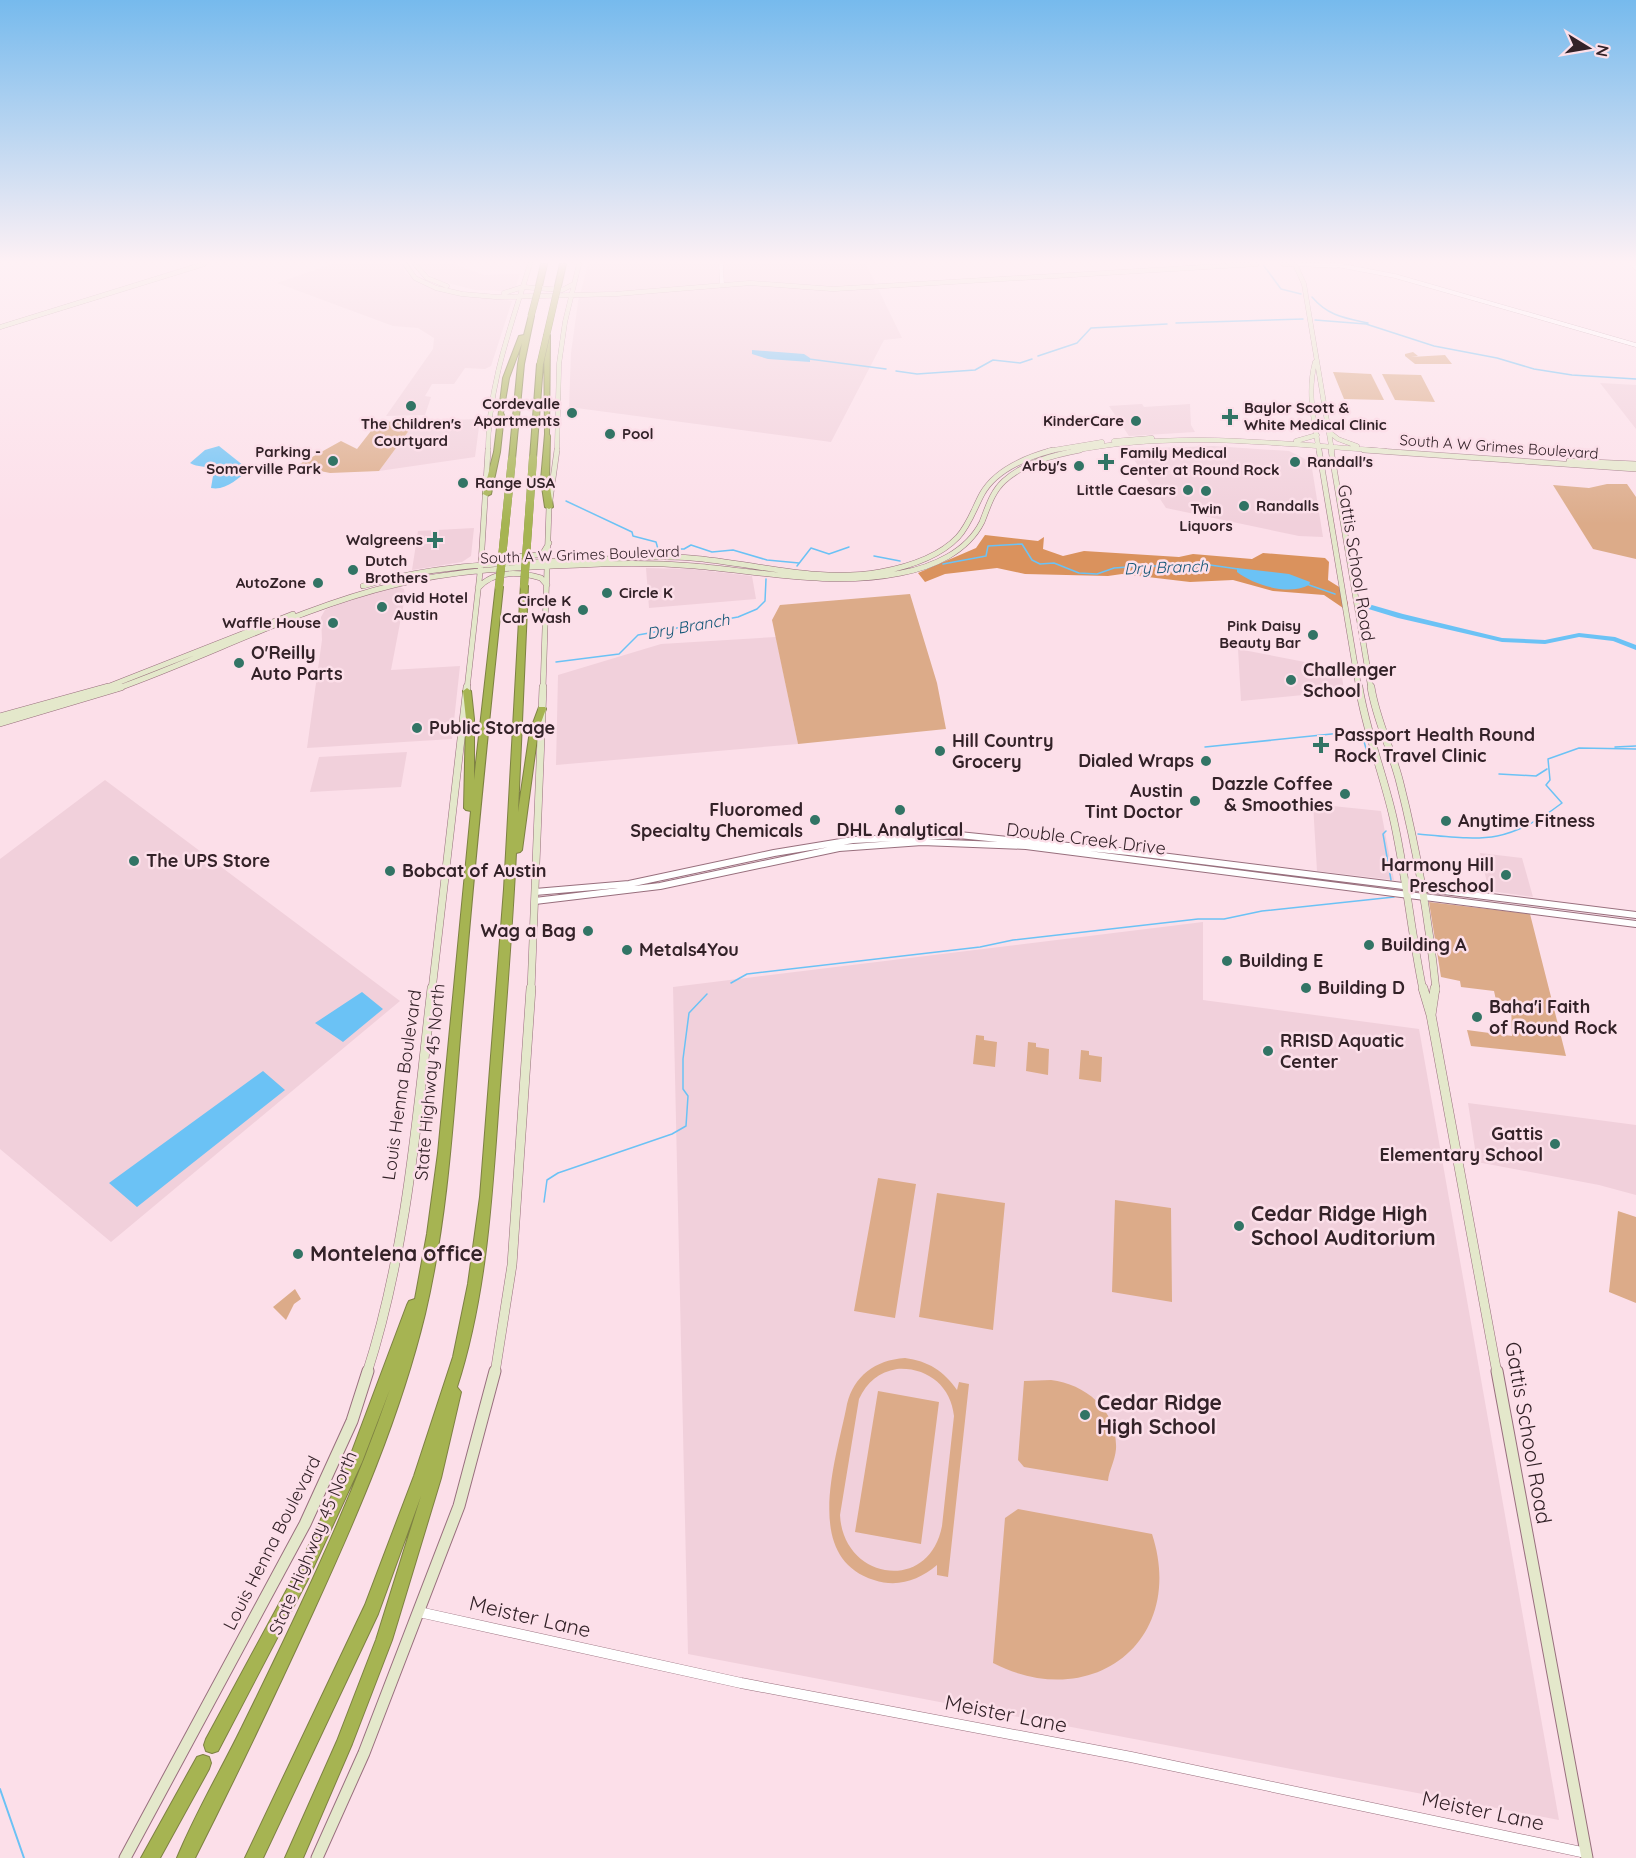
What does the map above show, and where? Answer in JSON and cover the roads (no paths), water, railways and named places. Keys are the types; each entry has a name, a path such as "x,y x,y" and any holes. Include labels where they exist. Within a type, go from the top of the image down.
{"highway":[{"path":"487,494 497,452 501,413 511,364 517,351"},
{"name":"State Highway 45 North","path":"186,1858 254,1724 346,1524 393,1403 425,1287 441,1185 470,858 524,351"},
{"path":"294,1858 344,1744 384,1640 434,1478 451,1410 475,1284 486,1197 509,889 524,585 533,458 545,351"},
{"path":"543,364 547,434 545,480 549,507"},
{"path":"467,691 470,719 470,858"},
{"path":"509,889 534,731 542,709"},
{"path":"212,1745 303,1575 330,1517 381,1397 413,1306 425,1287"},
{"path":"254,1858 372,1608 421,1476 460,1357"},
{"path":"150,1858 203,1763"}],"main road":[{"name":"Louis Henna Boulevard","path":"125,1858 305,1524 352,1421 367,1378 391,1289 416,1128 467,691 487,494 488,416 503,351"},
{"path":"317,1858 364,1753 459,1506 490,1396 504,1326 512,1265 525,1086 535,901 549,507 557,466 561,351"},
{"name":"Gattis School Road","path":"1314,351 1334,457 1374,708 1400,782 1421,892 1436,994 1431,1015"},
{"name":"Gattis School Road","path":"1316,362 1310,389 1364,719 1382,768 1406,886 1422,992 1431,1015 1586,1856"},
{"path":"1329,431 1338,439 1356,446"},
{"path":"1298,444 1317,435"},
{"name":"South A W Grimes Boulevard","path":"0,717 34,712 111,692 353,595 396,583 461,570 574,560 691,558 832,575 876,572 901,567 930,556 953,542 965,529 990,482 1017,464 1050,451 1086,443 1220,436 1320,446 1356,446 1636,464"},
{"name":"South A W Grimes Boulevard","path":"548,564 571,567 636,564 705,567 830,582 874,579 919,569 949,556 972,536 996,489 1017,471 1050,457 1100,447 1196,441 1298,444"},
{"path":"1298,444 1321,457"},
{"name":"South A W Grimes Boulevard","path":"1332,446 1349,450 1636,469"},
{"path":"1334,457 1349,450"},
{"path":"547,585 542,578 535,576 492,576 477,586 461,570 482,554 492,558 537,555 543,553 549,546"},
{"path":"549,546 555,555 574,560"},
{"path":"1336,555 1341,560 1345,579 1353,584"},
{"path":"636,564 642,561 691,558"},
{"path":"547,585 554,575 571,567"},
{"path":"396,583 406,576 432,570"},
{"name":"South A W Grimes Boulevard","path":"0,723 108,687 364,586 432,570 461,570"}],"street":[{"name":"Double Creek Drive","path":"535,892 601,888 660,879 819,844 934,835 999,837 1406,886 1421,892 1636,924"},
{"name":"Double Creek Drive","path":"535,901 660,886 839,848 922,842 1021,846 1407,894 1421,892 1636,915"},
{"name":"Meister Lane","path":"419,1612 730,1681 1131,1757 1586,1856"}],"water":[{"path":"752,351 761,351 804,354 810,358 810,362 768,359 752,354"},
{"path":"219,446 249,470 227,486 211,488 214,470 190,463 205,450"},
{"path":"1237,568 1289,574 1310,582 1309,585 1301,588 1272,588 1244,577 1237,572"},
{"path":"362,992 383,1009 343,1042 315,1023"},
{"path":"263,1071 285,1090 137,1207 109,1183"}],"waterway":[{"path":"1038,356 1054,351"},
{"path":"1459,351 1497,358 1534,369 1572,375 1636,379"},
{"path":"809,359 886,369"},
{"path":"896,371 917,374 975,370 993,360 1020,363 1032,359"},
{"path":"566,501 632,532 633,536 656,542 658,549 684,549 691,545 712,552 733,550 767,560 799,563"},
{"name":"Dry Branch","path":"943,564 986,556 988,546 1022,544 1032,560 1040,564 1054,563 1079,573 1097,574 1114,568 1142,566 1163,566 1173,570 1210,565 1238,569"},
{"name":"Dry Branch","path":"797,566 811,548 829,554 849,547"},
{"name":"Dry Branch","path":"874,556 900,561"},
{"name":"Dry Branch","path":"556,662 619,654 638,635 738,617 757,609 765,601 766,579"},
{"name":"Dry Branch","path":"1309,585 1335,594"},
{"name":"Dry Branch","path":"1365,605 1502,640 1545,642 1579,635 1615,639 1636,648"},
{"path":"1205,747 1361,731 1369,759"},
{"path":"1615,747 1636,746"},
{"path":"1418,834 1478,838 1509,833 1543,817 1562,803 1546,785 1550,780 1548,759 1579,748 1636,749"},
{"path":"1499,774 1536,776 1547,769"},
{"path":"1386,831 1383,834 1391,880"},
{"path":"731,983 747,974 980,947 1013,940 1198,919 1224,919 1262,911 1394,897"},
{"path":"544,1202 547,1180 558,1173 672,1134 686,1126 688,1096 683,1089 683,1059 689,1013 707,994"},
{"path":"0,1789 24,1858"}],"place":[{"name":"The Children's Courtyard","path":"411,406"},
{"name":"Cordevalle Apartments","path":"572,413"},
{"name":"Baylor Scott & White Medical Clinic","path":"1230,417"},
{"name":"KinderCare","path":"1136,421"},
{"name":"Pool","path":"610,434"},
{"name":"Parking - Somerville Park","path":"333,461"},
{"name":"Family Medical Center at Round Rock","path":"1106,462"},
{"name":"Randall's","path":"1295,462"},
{"name":"Arby's","path":"1079,466"},
{"name":"Range USA","path":"463,483"},
{"name":"Little Caesars","path":"1188,490"},
{"name":"Twin Liquors","path":"1206,491"},
{"name":"Randalls","path":"1244,506"},
{"name":"Walgreens","path":"435,540"},
{"name":"Dutch Brothers","path":"353,570"},
{"name":"AutoZone","path":"318,583"},
{"name":"Circle K","path":"607,593"},
{"name":"avid Hotel Austin","path":"382,607"},
{"name":"Circle K Car Wash","path":"583,610"},
{"name":"Waffle House","path":"333,623"},
{"name":"Pink Daisy Beauty Bar","path":"1313,635"},
{"name":"O'Reilly Auto Parts","path":"239,663"},
{"name":"Challenger School","path":"1291,680"},
{"name":"Public Storage","path":"417,728"},
{"name":"Passport Health Round Rock Travel Clinic","path":"1321,745"},
{"name":"Hill Country Grocery","path":"940,751"},
{"name":"Dialed Wraps","path":"1206,761"},
{"name":"Dazzle Coffee & Smoothies","path":"1345,794"},
{"name":"Austin Tint Doctor","path":"1195,801"},
{"name":"DHL Analytical","path":"900,810"},
{"name":"Fluoromed Specialty Chemicals","path":"815,820"},
{"name":"Anytime Fitness","path":"1446,821"},
{"name":"The UPS Store","path":"134,861"},
{"name":"Bobcat of Austin","path":"390,871"},
{"name":"Harmony Hill Preschool","path":"1506,875"},
{"name":"Wag a Bag","path":"588,931"},
{"name":"Building A","path":"1369,945"},
{"name":"Metals4You","path":"627,950"},
{"name":"Building E","path":"1227,961"},
{"name":"Building D","path":"1306,988"},
{"name":"Baha'i Faith of Round Rock","path":"1477,1017"},
{"name":"RRISD Aquatic Center","path":"1268,1051"},
{"name":"Gattis Elementary School","path":"1555,1144"},
{"name":"Cedar Ridge High School Auditorium","path":"1239,1226"},
{"name":"Montelena office","path":"298,1254"},
{"name":"Cedar Ridge High School","path":"1085,1415"}]}
